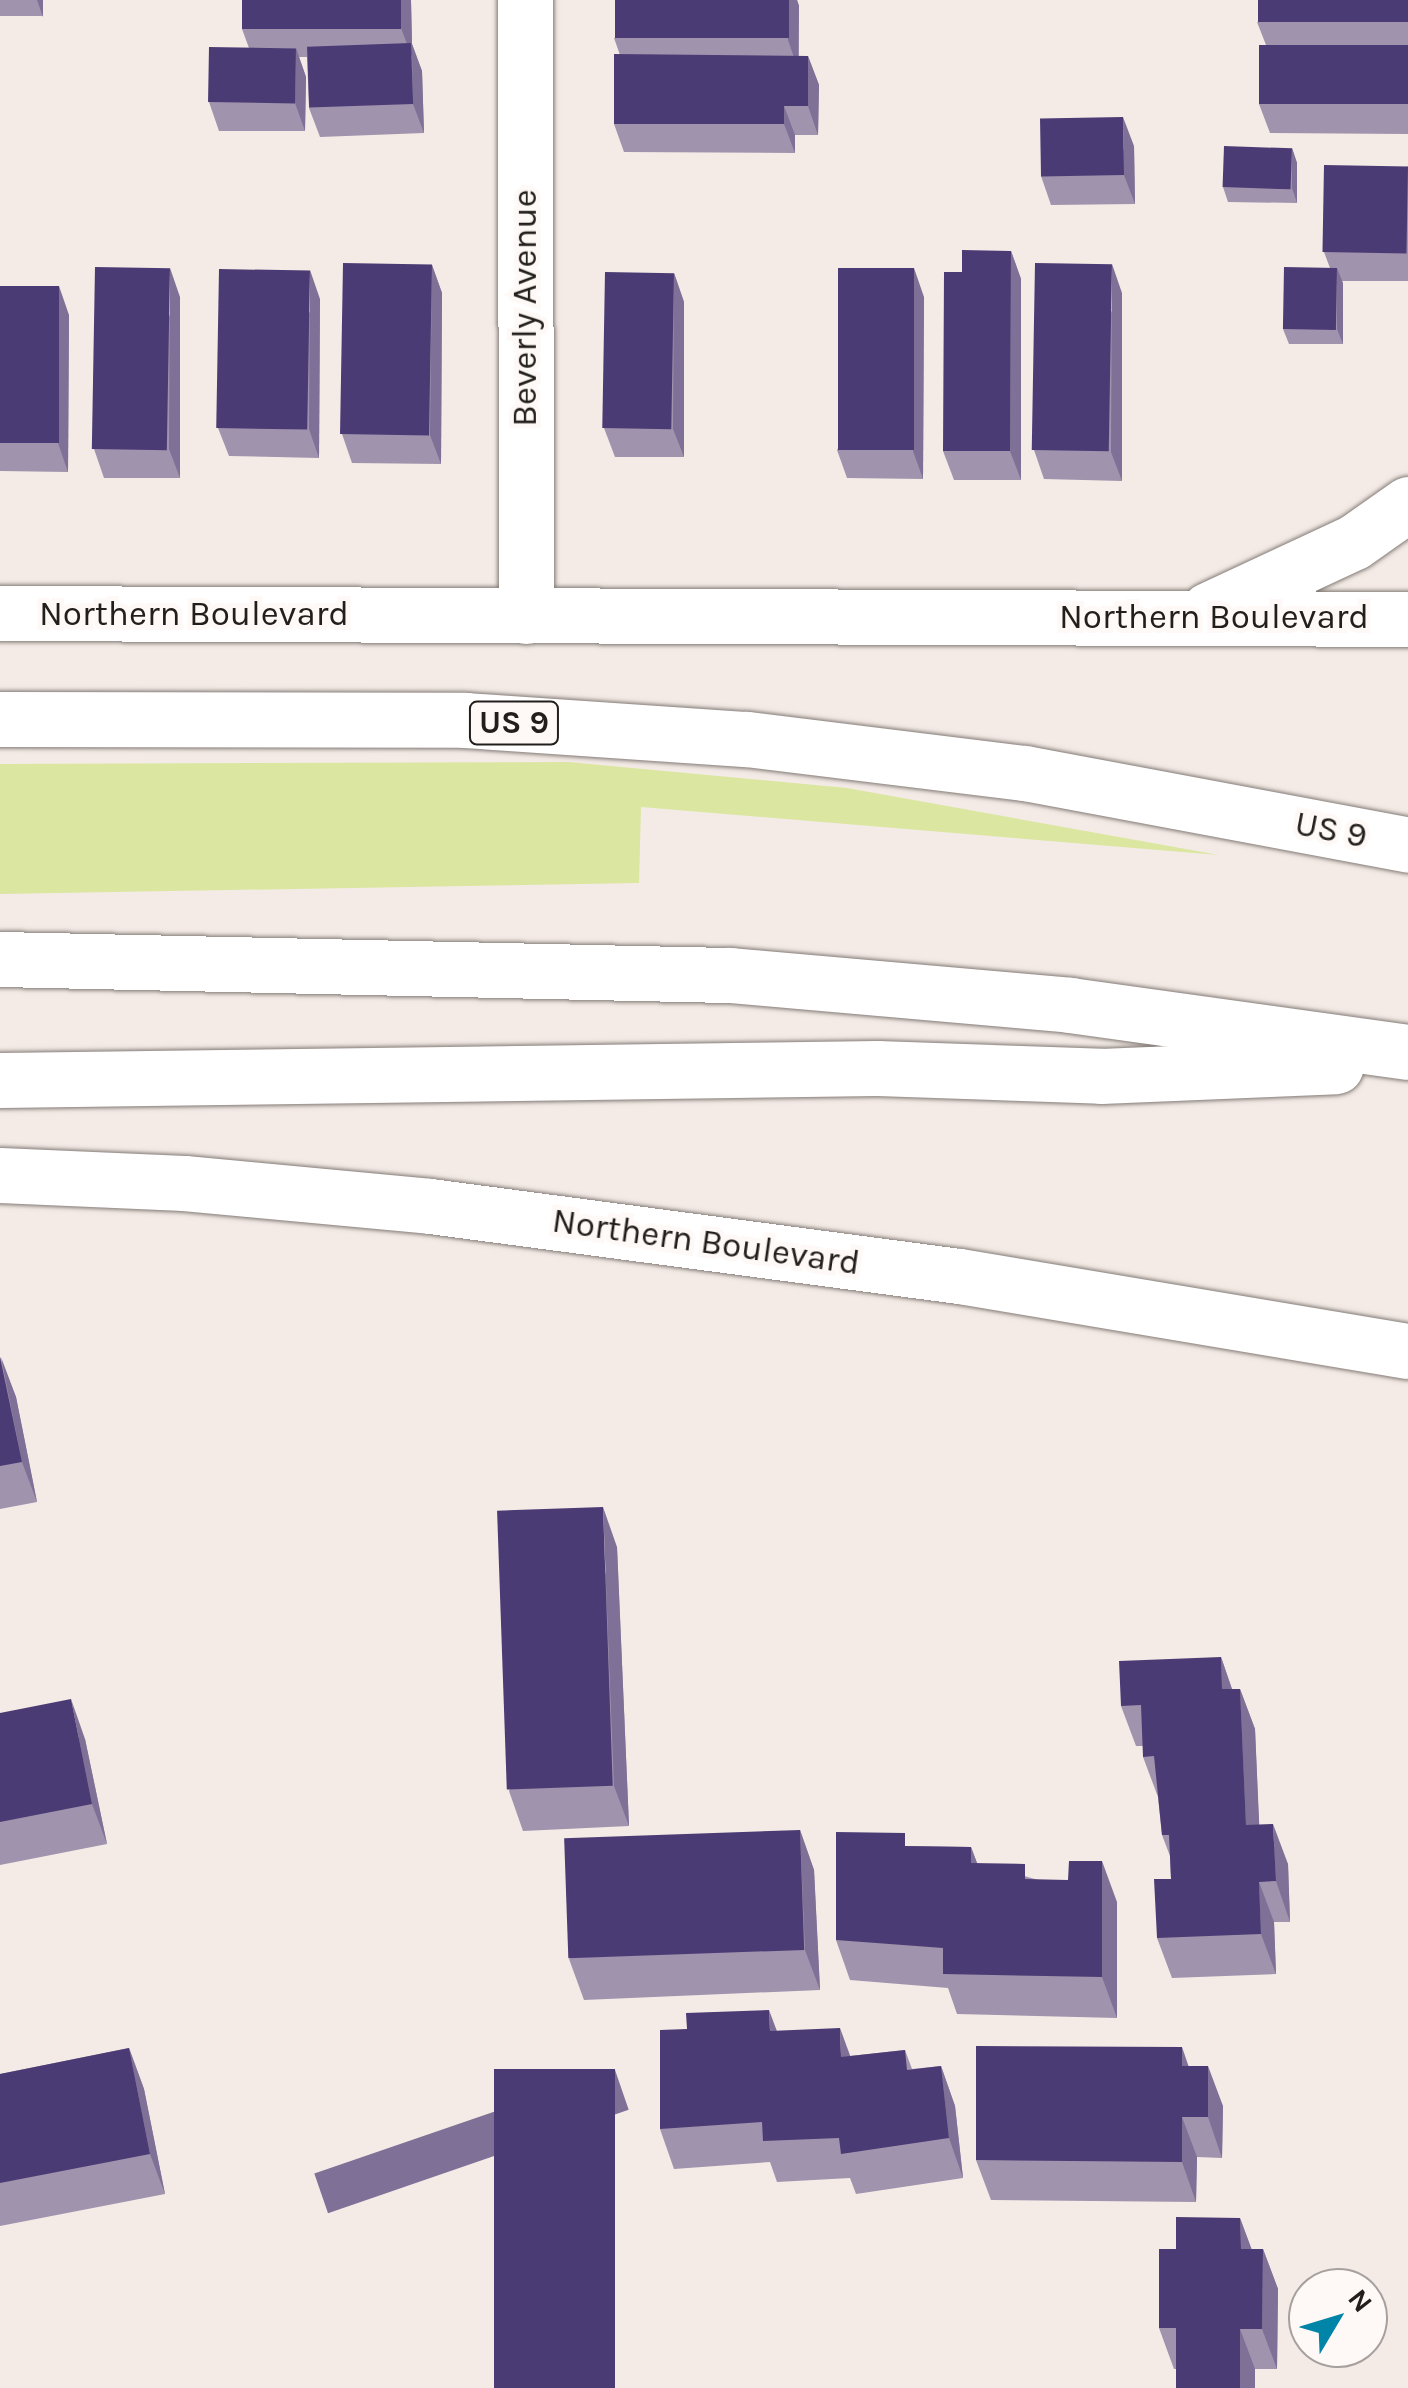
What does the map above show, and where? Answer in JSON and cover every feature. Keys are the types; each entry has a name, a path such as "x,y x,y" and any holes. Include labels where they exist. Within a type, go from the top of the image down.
{"main road":[{"name":"Beverly Avenue","path":"525,0 526,616"},
{"path":"1193,616 1354,542 1408,504"},
{"name":"Northern Boulevard","path":"0,614 1408,619"},
{"name":"US 9","path":"0,719 465,720 747,739 1025,774 1408,845"},
{"path":"0,960 730,975 1070,1005 1408,1052"},
{"path":"0,1080 878,1068 1101,1076 1408,1063"},
{"name":"Northern Boulevard","path":"0,1175 184,1183 430,1206 959,1276 1408,1350"}],"green space":[{"path":"568,762 847,788 1219,855 641,807 639,883 0,894 0,764"}],"building":[{"path":"242,0 401,0 401,29 242,29"},
{"path":"615,0 789,0 789,38 615,38"},
{"path":"1258,0 1408,0 1408,22 1258,22"},
{"path":"411,43 413,104 309,108 307,47"},
{"path":"1259,45 1408,45 1408,104 1259,104"},
{"path":"209,47 296,49 295,104 208,102"},
{"path":"614,54 808,56 808,106 784,106 784,124 614,124"},
{"path":"1123,117 1124,175 1041,176 1040,118"},
{"path":"1224,146 1292,148 1291,189 1223,187"},
{"path":"1324,165 1408,166 1406,253 1322,252"},
{"path":"962,250 1011,251 1010,451 943,451 944,272 962,272"},
{"path":"343,263 432,265 429,436 340,434"},
{"path":"1035,263 1112,264 1109,451 1032,450"},
{"path":"95,267 170,268 167,450 92,449"},
{"path":"1284,267 1337,268 1336,330 1283,329"},
{"path":"838,268 914,268 914,450 838,450"},
{"path":"219,269 310,271 307,430 216,428"},
{"path":"605,272 674,273 671,429 602,428"},
{"path":"0,286 59,286 59,443 0,443"},
{"path":"0,1357 22,1462 0,1466"},
{"path":"603,1507 613,1786 507,1790 497,1511"},
{"path":"1221,1657 1222,1689 1240,1689 1246,1825 1273,1824 1276,1881 1259,1882 1261,1934 1157,1938 1154,1879 1171,1879 1169,1835 1162,1835 1154,1756 1143,1757 1141,1705 1121,1706 1119,1661"},
{"path":"71,1699 92,1804 0,1822 0,1713"},
{"path":"800,1830 804,1950 568,1958 564,1838"},
{"path":"836,1832 905,1833 905,1846 971,1847 971,1863 1025,1864 1025,1879 1068,1880 1069,1861 1102,1861 1102,1977 943,1974 943,1948 836,1940"},
{"path":"769,2010 770,2031 840,2028 841,2057 905,2050 907,2070 941,2066 949,2138 841,2154 839,2138 763,2141 762,2122 660,2129 660,2030 687,2029 686,2013"},
{"path":"976,2046 1182,2047 1182,2066 1208,2066 1208,2117 1182,2117 1182,2162 976,2160"},
{"path":"129,2048 150,2154 0,2183 0,2074"},
{"path":"494,2069 615,2069 615,2388 494,2388"},
{"path":"1176,2217 1240,2218 1241,2249 1263,2249 1262,2329 1240,2329 1240,2388 1176,2388 1176,2328 1159,2328 1159,2249 1176,2249"}]}
